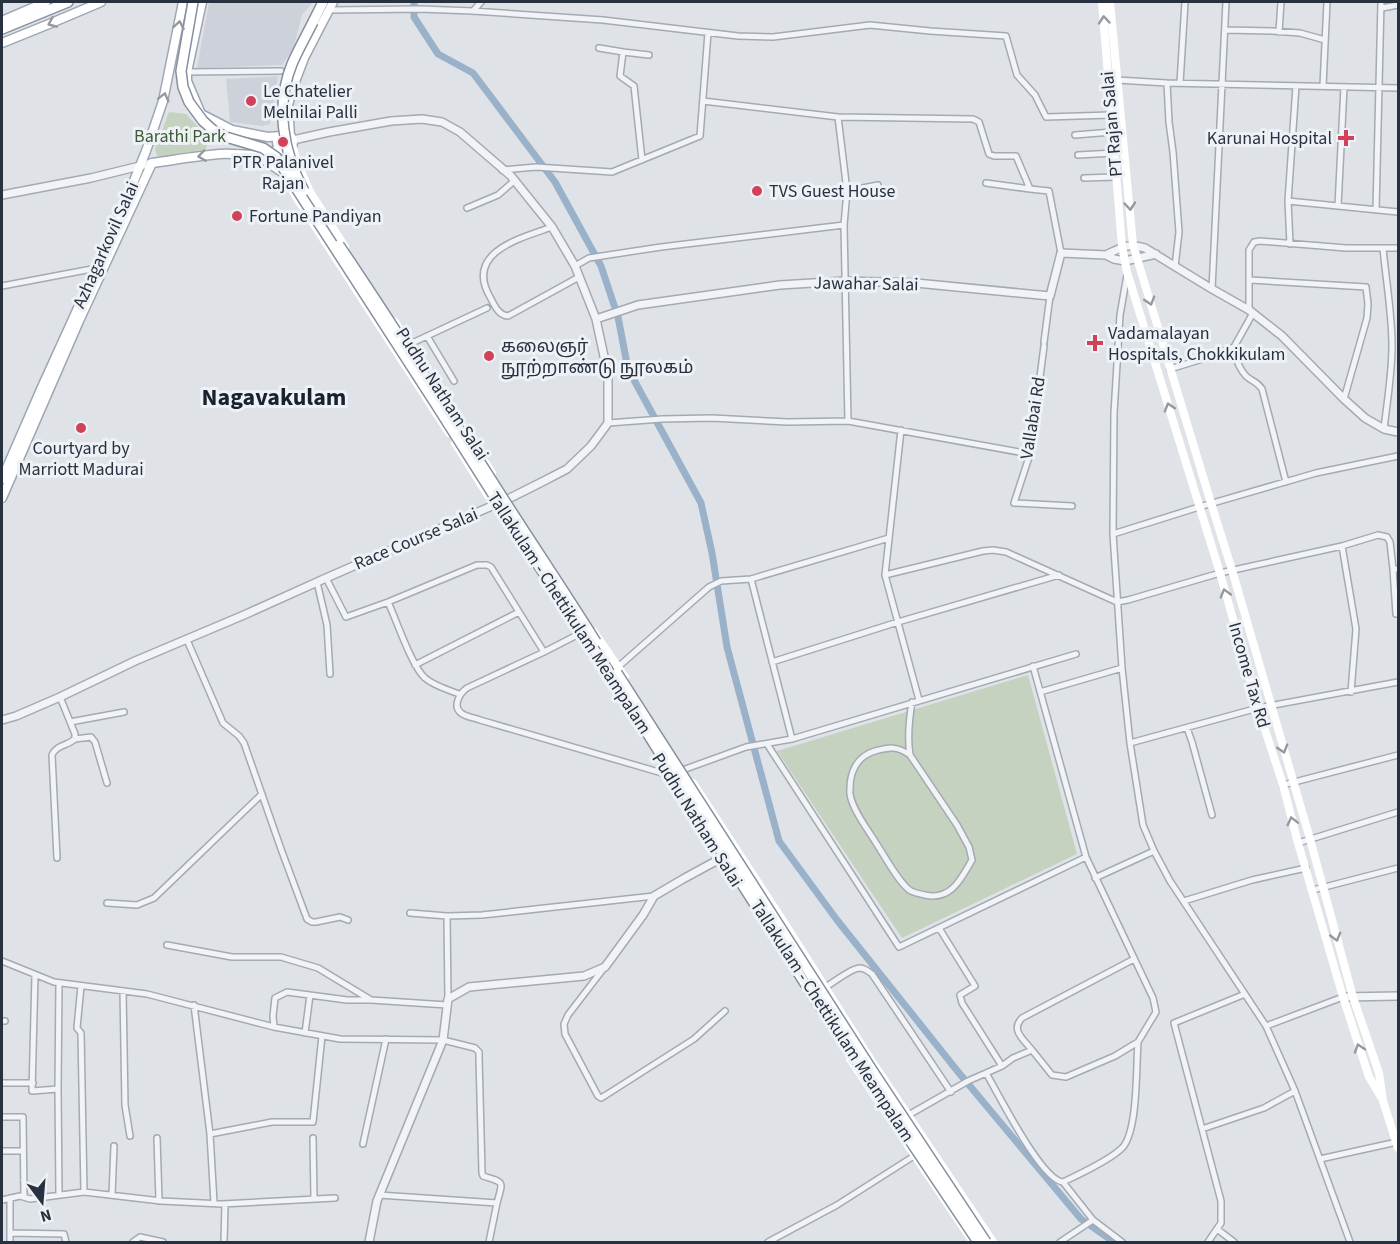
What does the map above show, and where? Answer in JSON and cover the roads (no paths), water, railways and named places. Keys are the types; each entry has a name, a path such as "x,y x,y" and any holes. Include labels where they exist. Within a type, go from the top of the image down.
{"highway":[{"path":"2,29 68,2"},
{"name":"Tallakulam - Chettikulam Meampalam","path":"193,2 181,71 183,87 189,102 203,122 213,130 226,137 263,148 276,158 605,666 813,996 978,1242"},
{"name":"Tallakulam - Chettikulam Meampalam","path":"323,2 292,64 282,104 285,137 290,158 306,195 986,1242"}],"main road":[{"path":"2,21 46,2"},
{"path":"2,43 101,2"},
{"name":"Azhagarkovil Salai","path":"2,498 12,464 42,387 141,165 164,101 183,2"},
{"path":"202,2 187,72 188,81 201,114 232,130 268,137 285,134 291,140"},
{"path":"250,155 289,149 291,140 288,105 293,87 304,58 333,2"},
{"name":"PT Rajan Salai","path":"1102,2 1133,245"},
{"name":"PT Rajan Salai","path":"1110,2 1113,80 1111,115 1122,246"},
{"path":"280,136 277,143 281,149"},
{"name":"Pudhu Natham Salai","path":"291,140 310,192 332,229 410,344 871,1060 993,1242"},
{"name":"Pudhu Natham Salai","path":"281,149 279,165 298,200 606,675 810,998 892,1124 973,1242"},
{"path":"146,151 152,163 219,154 250,155 264,160 282,172"},
{"name":"Azhagarkovil Salai","path":"2,480 12,464 152,163"},
{"name":"Income Tax Rd","path":"1133,245 1232,570 1353,997 1379,1072 1383,1101"},
{"name":"Income Tax Rd","path":"1122,246 1127,272 1283,785 1342,997 1369,1077 1383,1101 1398,1144"}],"street":[{"path":"1180,83 1185,2"},
{"path":"1212,290 1226,2"},
{"path":"1279,32 1281,2"},
{"path":"1323,86 1327,2"},
{"path":"473,11 479,3"},
{"path":"1376,210 1382,5 1398,5"},
{"path":"329,10 473,11 603,20 708,33 773,37 870,25 1006,36 1017,75 1035,95 1046,117 1111,115"},
{"path":"1225,30 1300,33 1325,40"},
{"path":"502,170 536,167 612,172 700,136 708,33"},
{"path":"599,48 649,55"},
{"path":"623,52 620,76 634,86 642,160"},
{"path":"187,72 281,71"},
{"path":"1113,80 1398,88"},
{"path":"1167,83 1179,232 1175,267"},
{"path":"1290,244 1288,201 1296,86"},
{"path":"1338,206 1344,87"},
{"path":"704,101 838,117 973,119 979,122 989,154 1016,156 1030,189"},
{"path":"838,117 847,191 844,225 848,421"},
{"path":"291,140 391,121 422,119 442,122 460,132 514,181 552,227 575,266 596,319 608,375 608,423 662,418 788,422 848,421 1030,454"},
{"path":"1075,135 1112,132"},
{"path":"1078,155 1114,153"},
{"path":"2,195 91,178 152,163"},
{"path":"1083,178 1116,177"},
{"path":"467,208 498,195 514,181"},
{"path":"986,183 1049,191 1061,253 1050,296"},
{"path":"847,191 878,185"},
{"path":"1288,201 1398,212"},
{"path":"575,266 589,258 661,247 844,225"},
{"path":"552,227 504,246 495,252 484,269 484,284 488,294 499,312 508,316 579,277"},
{"path":"1170,369 1234,347 1251,311 1249,250 1254,242 1346,248 1398,248"},
{"path":"1106,255 1122,246 1133,245 1145,248 1212,290 1251,311 1282,336 1365,418 1384,429 1398,432"},
{"path":"1383,248 1390,301 1391,358 1384,429"},
{"path":"1061,253 1106,255 1125,261 1156,254"},
{"path":"2,286 96,268"},
{"path":"1127,272 1120,315 1114,413 1113,534 1122,668 1130,742 1143,825 1170,880 1266,1026 1295,1091 1350,1242"},
{"path":"1250,280 1366,287 1367,318 1344,399"},
{"name":"Jawahar Salai","path":"596,319 638,305 780,285 845,281 916,284 1050,296"},
{"name":"Vallabai Rd","path":"1050,296 1030,454 1014,503 1072,506"},
{"path":"1390,301 1398,299"},
{"path":"410,344 486,309"},
{"path":"427,336 454,381"},
{"path":"1232,348 1236,360 1247,376 1257,382 1262,389 1286,482"},
{"name":"Race Course Salai","path":"2,720 16,716 135,661 508,499 567,468 591,446 608,423"},
{"path":"901,430 885,574 920,700"},
{"path":"1113,534 1316,473 1398,456"},
{"path":"885,574 993,550 1006,552 1117,602 1220,573 1383,535 1390,542 1396,569 1396,614"},
{"path":"606,675 709,587 721,581 751,579 889,538"},
{"path":"1342,546 1356,629 1351,692"},
{"path":"326,578 346,617 483,564 491,567 544,652"},
{"path":"772,662 1059,575"},
{"path":"751,579 792,739"},
{"path":"317,582 327,625 330,674"},
{"path":"388,602 415,665 424,678 459,694"},
{"path":"415,665 519,612"},
{"path":"579,634 467,688 459,694 458,706 462,714 669,775 746,747 792,739 1076,654"},
{"path":"187,640 223,723 244,743 307,918 312,922 340,916 348,920"},
{"path":"1033,666 1086,857 1154,998 1156,1012 1137,1042 1115,1056 1066,1077 1052,1074 1017,1031 1018,1022 1134,958"},
{"path":"1040,692 1122,668"},
{"path":"1130,742 1258,708 1398,682"},
{"path":"60,696 75,739"},
{"path":"910,755 900,748 889,748 872,752 857,761 850,778 850,797 901,881 911,891 933,897 948,892 960,882 972,860 969,847 957,825 910,755 908,744 912,702"},
{"path":"70,722 124,712"},
{"path":"1187,728 1212,815"},
{"path":"57,858 52,755 54,750 75,739 91,737 95,742 107,783"},
{"path":"767,744 899,947 1086,857"},
{"path":"1283,785 1398,755"},
{"path":"107,903 137,906 154,898 262,794"},
{"path":"1298,843 1398,812"},
{"path":"410,913 447,916 482,915 654,896 736,850"},
{"path":"1095,878 1154,851"},
{"path":"1184,901 1252,880 1306,868"},
{"path":"1313,890 1398,868"},
{"path":"654,896 643,915 568,1015 564,1024 565,1034 598,1096 601,1098 694,1039 725,1011"},
{"path":"369,1242 379,1195 443,1040 447,1002 447,916"},
{"path":"939,928 975,986 960,995 962,1003 1002,1066"},
{"path":"167,945 232,957 281,957 318,968 371,1000"},
{"path":"2,961 59,983 147,994 305,1033 340,1039 443,1040 475,1048 478,1052 482,1173 501,1183 489,1242"},
{"path":"274,1027 275,998 286,992 347,1000 447,1002 469,987 584,976 605,967"},
{"path":"810,998 854,969 867,970 872,974 951,1092"},
{"path":"35,975 32,1091 58,1089"},
{"path":"59,983 59,1195"},
{"path":"81,986 77,1028 81,1033 84,1192"},
{"path":"123,991 125,1105 130,1137"},
{"path":"1208,1242 1221,1223 1221,1201 1174,1023 1245,994"},
{"path":"305,1033 310,995"},
{"path":"1266,1026 1342,997 1398,996"},
{"path":"194,1005 210,1134 214,1203"},
{"path":"210,1134 272,1122 313,1122 322,1036"},
{"path":"363,1144 386,1039"},
{"path":"986,1073 1030,1150 1052,1177 1058,1182 1063,1182 1101,1162 1121,1149 1126,1142 1133,1121 1137,1042"},
{"path":"892,1124 1013,1058 1032,1050"},
{"path":"2,1083 33,1083"},
{"path":"1202,1130 1264,1108 1295,1091"},
{"path":"2,1117 23,1117 24,1197"},
{"path":"157,1138 159,1201"},
{"path":"313,1138 314,1199"},
{"path":"1320,1159 1398,1144"},
{"path":"112,1195 114,1146"},
{"path":"2,1151 23,1150"},
{"path":"768,1242 837,1204 914,1156"},
{"path":"1063,1182 1092,1221 1122,1242"},
{"path":"2,1200 20,1196 30,1199 84,1192 159,1201 225,1204 335,1198"},
{"path":"379,1195 497,1203"},
{"path":"10,1198 10,1242"},
{"path":"224,1242 225,1204"},
{"path":"1060,1242 1092,1221"},
{"path":"1217,1229 1234,1242"},
{"path":"10,1233 64,1234 66,1242"},
{"path":"133,1242 140,1237 163,1242"}],"waterway":[{"path":"414,2 414,17 438,54 473,73 555,182 601,266 618,317 628,369 701,503 712,553 727,647 779,841 837,920 959,1073 1081,1219 1114,1242"}],"place":[{"name":"Le Chatelier Melnilai Palli","path":"251,101"},
{"name":"Karunai Hospital","path":"1346,138"},
{"name":"PTR Palanivel Rajan","path":"283,142"},
{"name":"TVS Guest House","path":"757,191"},
{"name":"Fortune Pandiyan","path":"237,216"},
{"name":"Vadamalayan Hospitals, Chokkikulam","path":"1095,343"},
{"name":"கலைஞர் நூற்றாண்டு நூலகம்","path":"489,356"},
{"name":"Courtyard by Marriott Madurai","path":"81,428"}],"district":[{"name":"Nagavakulam","path":"274,397"}],"park label":[{"name":"Barathi Park","path":"180,136"}]}
